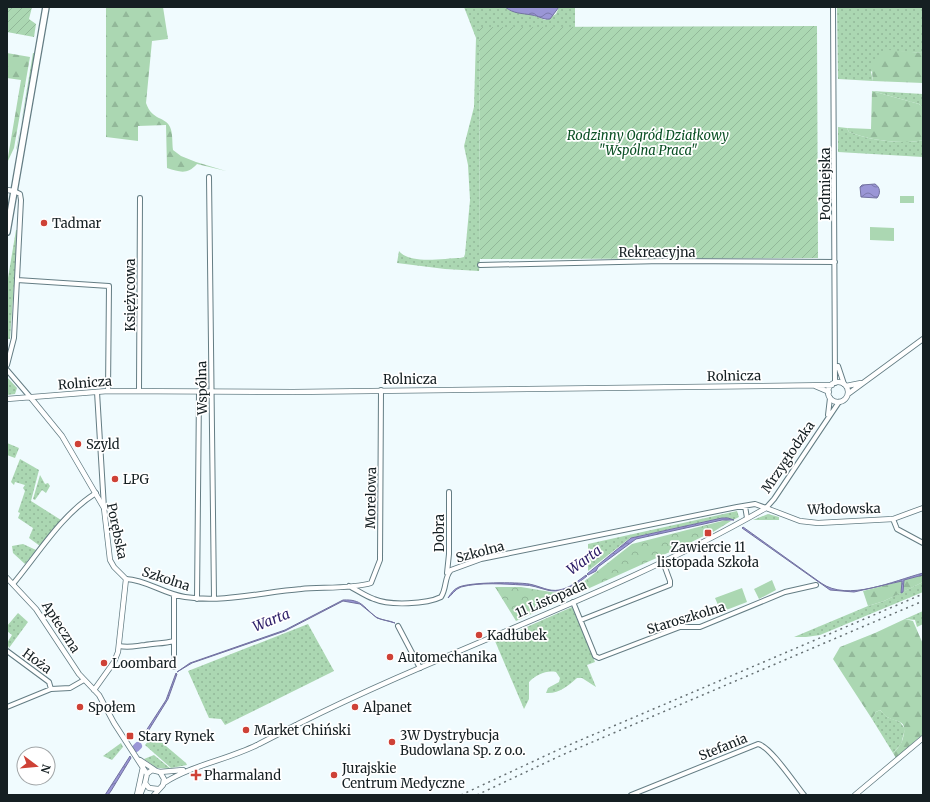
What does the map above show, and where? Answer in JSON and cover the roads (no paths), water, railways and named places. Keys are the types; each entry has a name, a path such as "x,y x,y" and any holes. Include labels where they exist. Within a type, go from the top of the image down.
{"main road":[{"path":"7,232 46,7"}],"street":[{"name":"Podmiejska","path":"833,7 836,360 834,384"},
{"name":"Wspólna","path":"209,177 214,598"},
{"path":"7,190 20,194 22,200 14,338 7,365"},
{"name":"Księżycowa","path":"139,391 140,198"},
{"name":"Rekreacyjna","path":"480,265 663,261 835,262"},
{"path":"17,280 109,286 108,391"},
{"path":"864,382 845,385 834,384 829,392 830,398 839,402 845,399 848,394 923,339"},
{"name":"Podmiejska","path":"836,360 845,385"},
{"name":"Porębska","path":"7,370 62,436 96,493 104,508 110,560 114,567 126,579"},
{"name":"Rolnicza","path":"7,399 108,391 212,392 834,384"},
{"name":"Rolnicza","path":"813,385 829,392"},
{"path":"845,385 848,394"},
{"name":"Morelowa","path":"349,586 371,583 380,560 381,390"},
{"path":"97,392 104,508"},
{"path":"197,598 198,392"},
{"name":"Mrzygłodzka","path":"828,417 830,398"},
{"name":"Mrzygłodzka","path":"766,508 777,495 839,402"},
{"name":"Dobra","path":"448,574 449,492"},
{"path":"13,584 68,516 81,503 96,493"},
{"name":"Szkolna","path":"126,579 138,581 174,595 197,598 214,598 349,586 374,599 385,602 424,602 442,597 448,574 451,570 481,559 756,504 766,508"},
{"path":"745,506 747,518"},
{"name":"11 Listopada","path":"158,771 187,770 227,759 297,724 420,668 662,562 766,508"},
{"name":"Włodowska","path":"766,508 812,523 893,519 923,508"},
{"path":"893,519 897,529 923,543"},
{"path":"581,620 670,585 670,581 662,562"},
{"name":"Apteczna","path":"7,578 41,615 65,655 84,680 94,690"},
{"path":"126,579 120,646 114,662 94,690 99,695 114,722 147,774 145,783 139,795"},
{"name":"Staroszkolna","path":"573,602 595,656 599,658 680,627 700,627 785,592 816,585"},
{"path":"174,595 174,667"},
{"path":"398,626 420,668"},
{"path":"120,646 131,648 143,645 160,645 174,640"},
{"name":"Hoża","path":"7,651 49,682 51,689"},
{"path":"7,707 51,689 68,689 84,680"},
{"path":"855,795 923,738"},
{"name":"Stefania","path":"633,795 758,744 762,745 769,752 804,795"},
{"path":"138,758 163,776 164,784 154,795"},
{"path":"139,795 143,766"},
{"name":"11 Listopada","path":"164,784 187,770"},
{"path":"147,774 158,771"},
{"path":"145,783 152,790 158,789"}],"water":[{"path":"505,7 559,7 550,19 548,19 515,12"},
{"path":"875,184 879,190 877,198 861,197 860,187 862,185"},
{"path":"722,518 734,520 722,520 636,539 598,567 596,571 588,575 587,574 631,538"},
{"path":"743,527 821,583 832,588 844,591 878,586 854,592 830,590 742,528"},
{"path":"923,573 923,575 904,580 903,592 901,593 902,581 886,585"},
{"path":"586,575 587,576 578,583 558,591 547,590 526,585 468,585 457,589 448,598 453,591 459,587 465,585 483,583 523,583 552,590 559,590 570,586"},
{"path":"343,600 358,602 379,619 377,618 360,604 343,601 285,631 192,663 177,672 190,663 285,630"},
{"path":"176,673 177,674 168,699 142,741 140,740 166,700"},
{"path":"130,756 131,758 111,791 108,795 105,795"}],"railway":[{"path":"461,795 562,748 923,594"},
{"path":"477,795 562,755 923,601"}],"place":[{"name":"Tadmar","path":"44,223"},
{"name":"Szyld","path":"78,444"},
{"name":"LPG","path":"115,479"},
{"name":"Zawiercie 11 listopada Szkoła","path":"708,533"},
{"name":"Kadłubek","path":"479,635"},
{"name":"Automechanika","path":"390,657"},
{"name":"Loombard","path":"104,663"},
{"name":"Społem","path":"80,707"},
{"name":"Alpanet","path":"355,707"},
{"name":"Market Chiński","path":"246,730"},
{"name":"Stary Rynek","path":"130,736"},
{"name":"3W Dystrybucja Budowlana Sp. z o.o.","path":"392,742"},
{"name":"Pharmaland","path":"196,775"},
{"name":"Jurajskie Centrum Medyczne","path":"334,775"}],"park label":[{"name":"Rodzinny Ogród Działkowy \"Wspólna Praca\"","path":"648,142"}],"water label":[{"name":"Warta","path":"584,560"},
{"name":"Warta","path":"271,620"}]}
